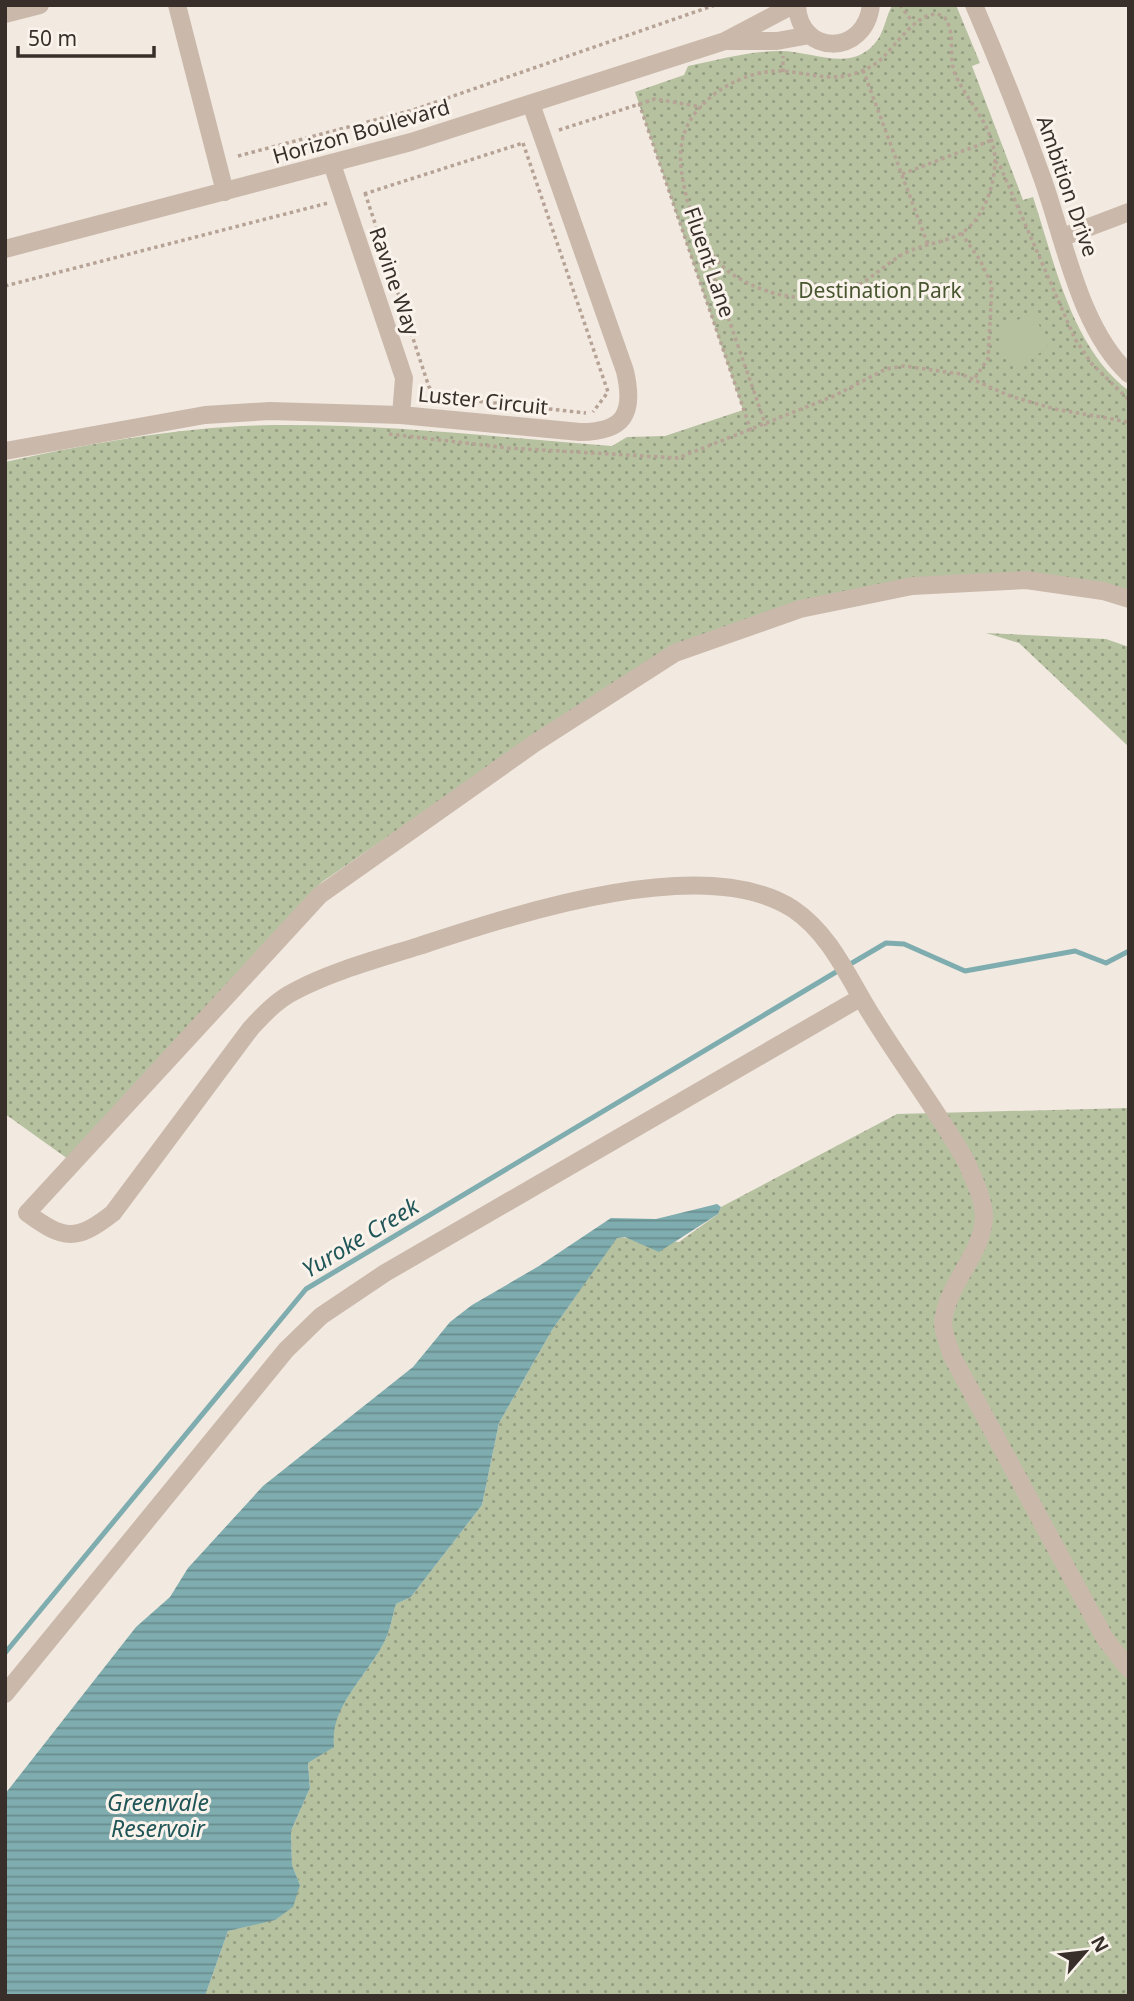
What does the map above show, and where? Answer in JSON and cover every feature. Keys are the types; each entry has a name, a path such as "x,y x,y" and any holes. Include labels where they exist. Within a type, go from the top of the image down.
{"street":[{"path":"5,14 40,5"},
{"path":"177,5 225,192"},
{"path":"795,5 802,26 810,35 820,42 844,43 864,29 872,5"},
{"name":"Horizon Boulevard","path":"5,249 332,164 531,104 724,41 795,5"},
{"name":"Ambition Drive","path":"974,5 1012,96 1092,326 1107,350 1129,374"},
{"name":"Horizon Boulevard","path":"724,41 777,41 810,35"},
{"name":"Luster Circuit","path":"5,452 205,415 270,411 401,415 580,432 603,432 613,428 625,415 629,395 625,371 531,104"},
{"name":"Ravine Way","path":"332,164 404,378 401,415"},
{"path":"1063,237 1129,212"},
{"path":"1129,599 1103,591 1026,580 912,586 800,609 676,653 535,743 320,895 27,1213 54,1232 75,1234 95,1227 113,1213 251,1028 274,1004 294,991 513,915 572,901 646,889 719,886 778,901 794,910 816,929 835,954 860,998 946,1127 979,1191 984,1217 977,1242 949,1298 943,1325 951,1354 1106,1640 1129,1669"},
{"path":"5,1694 286,1350 321,1316 385,1273 860,998"}],"path":[{"path":"238,156 413,110 715,5"},
{"path":"900,5 912,21"},
{"path":"936,11 937,5"},
{"path":"766,426 680,170 682,140 702,107 713,95 741,79 776,71 829,79 863,70 879,61 912,21 924,13 936,11"},
{"path":"701,238 731,274 761,289 797,299 821,298 847,291 870,279 895,259 961,233 978,218 990,191 995,161 992,140 955,75 950,58 948,23 936,11"},
{"path":"863,70 928,245"},
{"path":"554,132 655,99 702,107"},
{"name":"Fluent Lane","path":"639,103 751,431"},
{"path":"356,196 532,140"},
{"path":"902,174 992,140"},
{"path":"365,193 429,387 439,397 592,413 608,392 523,143"},
{"path":"995,161 1000,166 1075,340 1092,364 1129,400"},
{"path":"5,286 333,202"},
{"path":"961,233 980,260 992,285 988,359 974,379"}],"green space":[{"name":"Destination Park","path":"892,5 956,5 980,63 972,66 1023,200 1033,197 1058,276 1079,328 1109,373 1129,391 1129,591 912,580 676,647 529,739 322,882 68,1159 5,1114 5,462 123,439 241,426 380,428 612,446 627,437 665,436 743,410 635,92 684,75 688,66 745,54 780,51 834,58 859,55 870,48 880,36"},
{"path":"1034,313 1049,349 1011,366 995,329"},
{"path":"986,633 1106,639 1129,647 1129,747 1019,643"},
{"path":"1129,1108 1129,1996 205,1996 228,1931 248,1926 300,1885 292,1865 291,1831 310,1788 308,1763 333,1747 334,1731 344,1703 380,1650 396,1604 411,1597 482,1505 499,1423 552,1330 617,1237 679,1242 718,1214 721,1207 897,1114"}],"water":[{"name":"Greenvale Reservoir","path":"717,1204 721,1207 718,1214 659,1252 625,1237 617,1238 552,1330 499,1423 482,1505 411,1597 396,1604 380,1650 344,1703 334,1731 334,1747 308,1763 310,1788 291,1831 292,1865 300,1885 293,1907 275,1920 228,1931 205,1996 5,1996 5,1794 136,1627 170,1597 188,1568 263,1486 413,1367 450,1322 472,1305 539,1266 611,1218 656,1219"}],"waterway":[{"path":"852,963 886,943 904,944 965,971 1075,951 1106,963 1129,951"},
{"name":"Yuroke Creek","path":"5,1653 306,1289 836,972"}]}
